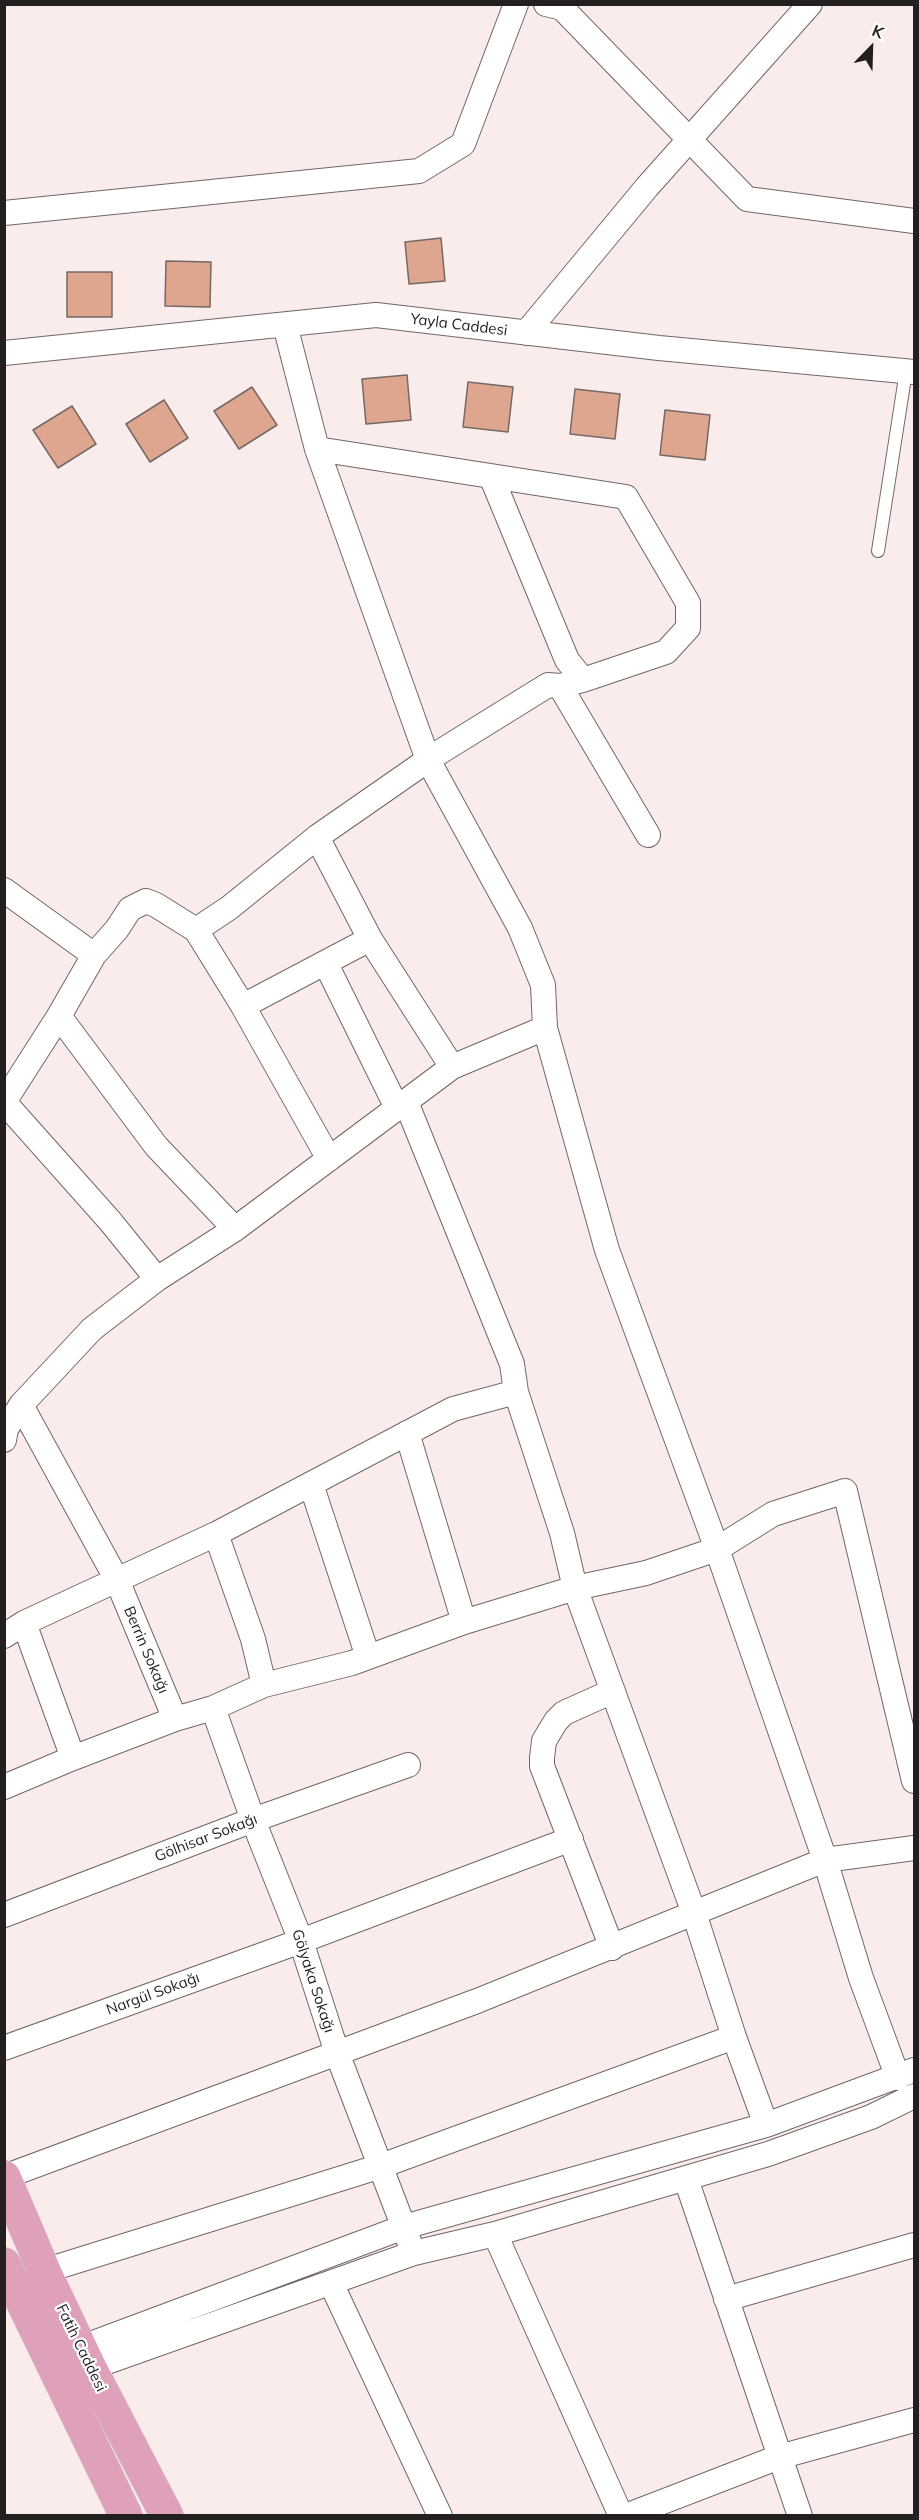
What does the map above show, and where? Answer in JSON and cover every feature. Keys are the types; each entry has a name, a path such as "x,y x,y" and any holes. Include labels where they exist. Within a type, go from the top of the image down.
{"main road":[{"name":"Fatih Caddesi","path":"4,2177 44,2271 85,2358 166,2516"},
{"path":"4,2264 126,2516"}],"street":[{"path":"4,213 419,171 463,144 516,4"},
{"path":"546,4 562,8 747,199 915,221"},
{"path":"526,333 690,139 810,4"},
{"name":"Yayla Caddesi","path":"4,353 376,315 526,333 910,371"},
{"path":"85,2358 404,2227 766,2125 906,2074 861,1977 825,1860 717,1549 607,1250 545,1028 543,985 520,928 428,760 317,449 285,325"},
{"path":"196,930 229,908 317,837 428,760 548,685 560,686 583,680 666,652 687,628 688,603 626,497 317,449"},
{"path":"491,476 567,660 583,680"},
{"path":"560,686 648,835"},
{"path":"317,837 370,939 452,1067"},
{"path":"4,890 94,955"},
{"path":"158,1279 110,1221 4,1102 13,1068 59,1016 94,955 117,929 130,909 146,901 196,930 243,1006 329,1159"},
{"path":"243,1006 370,939"},
{"path":"326,964 401,1105 512,1364 516,1392 562,1533 575,1588 694,1913 734,2037 766,2125"},
{"path":"59,1016 156,1146 235,1229"},
{"path":"5,1433 21,1405 92,1329 158,1279 235,1229 452,1067 545,1028"},
{"path":"73,1758 14,1629 216,1534 453,1409 516,1392"},
{"name":"Berrin Sokağı","path":"21,1405 117,1580 175,1719"},
{"path":"407,1433 464,1622"},
{"path":"311,1484 368,1657"},
{"path":"4,1787 175,1719 213,1708 264,1685 368,1657 464,1622 575,1588 645,1573 717,1549 773,1514 845,1491 915,1781"},
{"path":"216,1534 253,1639 264,1685"},
{"path":"612,1947 542,1766 544,1741 549,1730 564,1713 613,1691"},
{"name":"Gölyaka Sokağı","path":"213,1708 253,1820 301,1941 337,2053 414,2253"},
{"name":"Gölhisar Sokağı","path":"4,1915 253,1820 408,1765"},
{"name":"Nargül Sokağı","path":"4,2048 301,1941 571,1839"},
{"path":"4,2177 337,2053 612,1947 825,1860 915,1848"},
{"path":"44,2271 381,2166 734,2037"},
{"path":"85,2358 331,2283 414,2253 495,2234 768,2154 872,2117 915,2096"},
{"path":"686,2179 800,2516"},
{"path":"495,2234 623,2516 779,2457 915,2420"},
{"path":"726,2299 915,2245"},
{"path":"331,2283 440,2516"}],"lane":[{"path":"878,551 910,371"}],"building":[{"path":"441,238 445,281 409,284 405,242"},
{"path":"166,261 211,262 210,307 165,306"},
{"path":"67,272 112,272 112,317 67,317"},
{"path":"407,375 411,420 366,424 362,379"},
{"path":"468,382 513,387 508,432 463,427"},
{"path":"252,387 277,425 239,449 214,411"},
{"path":"575,389 620,394 615,439 570,434"},
{"path":"164,400 188,438 150,462 126,424"},
{"path":"72,406 96,444 58,468 33,430"},
{"path":"665,410 710,415 705,460 660,455"}]}
